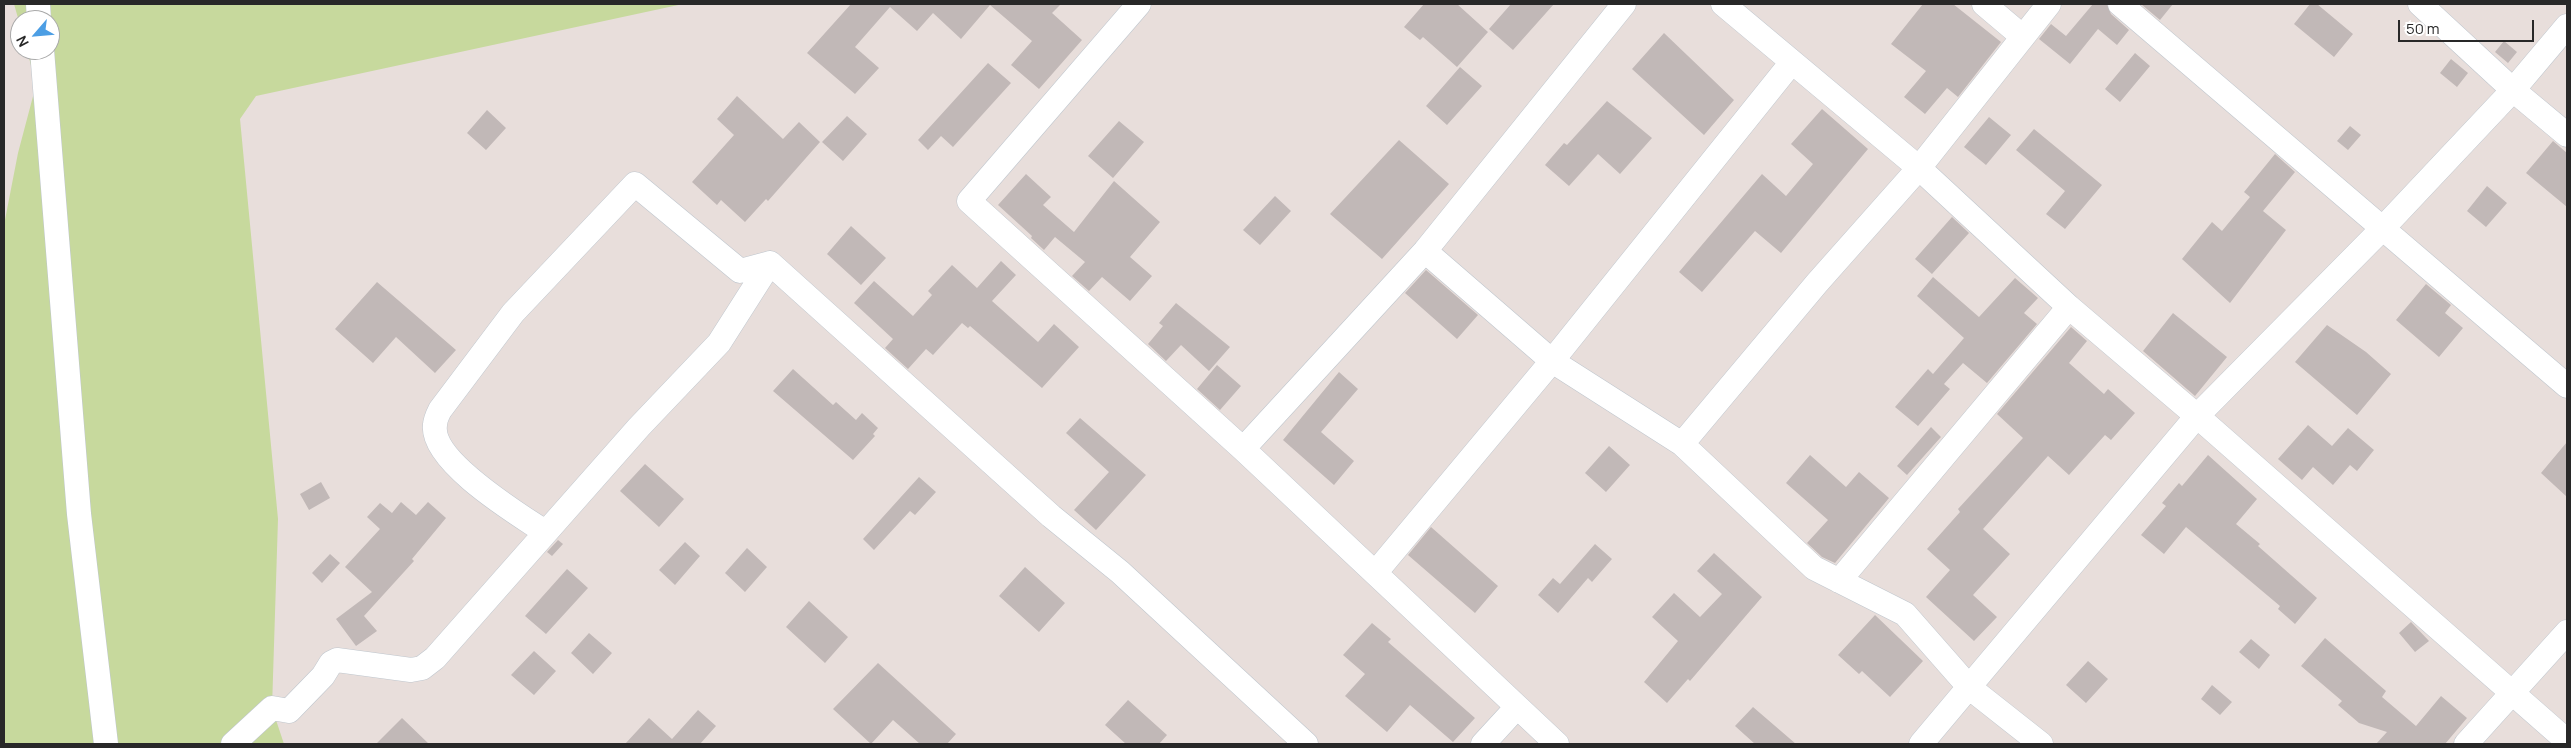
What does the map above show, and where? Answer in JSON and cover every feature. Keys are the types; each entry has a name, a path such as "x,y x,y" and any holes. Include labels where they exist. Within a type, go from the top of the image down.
{"street":[{"path":"1139,4 970,201 1376,572 1557,744"},
{"path":"1243,449 1425,251 1624,4"},
{"path":"1723,4 1919,168 2069,307 2197,416 2567,741"},
{"path":"1984,4 2022,37"},
{"path":"1682,444 1817,284 1919,168 2049,4"},
{"path":"2120,4 2567,386"},
{"path":"2420,4 2513,90 2567,135"},
{"path":"1920,744 1970,688 2197,416 2384,228 2513,90 2567,26"},
{"path":"43,60 79,514 106,744"},
{"path":"1376,572 1552,361 1792,62"},
{"path":"545,532 469,478 447,456 436,438 434,425 440,410 512,313 635,184 740,271 770,262"},
{"path":"1425,251 1552,361 1682,444 1814,568 1905,614 1970,688 2041,744"},
{"path":"233,744 272,708 289,712 323,676 331,663 338,660 411,670 422,668 435,658 545,532 719,343 770,262"},
{"path":"770,262 1051,516 1120,572 1306,744"},
{"path":"1839,581 2069,307"},
{"path":"2466,744 2567,632"},
{"path":"1483,744 1517,707"}],"green space":[{"path":"14,4 683,4 256,96 240,119 278,519 272,708 284,744 4,744 4,225 18,153 36,85 30,60 60,60 60,10 16,10"}],"building":[{"path":"851,4 1061,4 1052,13 1082,40 1039,89 1011,65 1032,41 990,5 961,39 933,13 917,31 890,7 855,47 879,68 855,94 807,53"},
{"path":"1424,4 1457,4 1488,32 1457,67 1423,37 1420,40 1404,27"},
{"path":"1511,4 1554,4 1513,50 1489,29"},
{"path":"1923,4 1953,4 2001,42 1958,97 1947,88 1925,114 1904,97 1926,71 1891,44"},
{"path":"2093,4 2107,4 2111,14 2129,30 2117,45 2098,29 2070,64 2039,39 2051,24 2066,36"},
{"path":"2141,4 2173,4 2160,20"},
{"path":"2310,4 2317,4 2353,34 2334,57 2294,24"},
{"path":"1664,33 1734,100 1704,135 1632,69"},
{"path":"2504,41 2517,52 2508,63 2495,52"},
{"path":"2135,53 2150,66 2120,102 2105,89"},
{"path":"2451,59 2468,73 2457,87 2440,73"},
{"path":"988,63 1011,83 953,147 941,136 928,150 918,140"},
{"path":"1460,67 1482,86 1447,125 1426,106"},
{"path":"737,96 783,139 799,122 820,142 768,201 766,199 745,222 721,200 717,205 692,182 734,135 717,119"},
{"path":"1607,101 1652,138 1620,174 1598,154 1569,186 1545,165 1564,143 1567,145"},
{"path":"1822,109 1868,149 1781,253 1755,231 1702,292 1679,272 1762,174 1786,196 1813,164 1791,144"},
{"path":"487,110 506,128 486,150 467,133"},
{"path":"847,116 867,134 843,161 822,142"},
{"path":"1989,117 2011,135 1986,165 1964,147"},
{"path":"1119,121 1144,142 1113,178 1088,156"},
{"path":"2350,126 2361,135 2348,150 2337,141"},
{"path":"2034,129 2102,185 2065,229 2046,214 2065,191 2016,150"},
{"path":"1399,140 1449,184 1382,259 1330,214"},
{"path":"2553,141 2567,153 2567,207 2526,173"},
{"path":"2275,154 2295,172 2263,211 2286,230 2230,303 2182,259 2212,222 2222,231 2250,197 2244,192"},
{"path":"1026,174 1051,197 1043,205 1074,232 1114,181 1160,222 1130,257 1152,276 1130,301 1102,277 1089,291 1072,276 1085,262 1055,237 1044,250 1031,238 1032,236 998,205"},
{"path":"2487,186 2507,203 2486,227 2467,211"},
{"path":"1275,196 1291,211 1260,245 1243,230"},
{"path":"1952,217 1969,233 1932,274 1915,259"},
{"path":"851,226 886,258 861,285 827,254"},
{"path":"1001,261 1016,275 992,301 1038,342 1054,324 1079,347 1042,388 970,326 968,328 962,323 933,355 926,349 908,369 885,348 893,339 854,303 874,281 913,316 932,295 928,291 952,265 977,288"},
{"path":"1426,270 1478,315 1457,339 1405,293"},
{"path":"1933,277 1979,317 2015,278 2038,298 2024,313 2037,324 1987,383 1963,363 1944,384 1950,389 1918,426 1895,407 1928,369 1933,374 1964,338 1917,296"},
{"path":"377,282 456,350 435,373 396,337 373,363 335,329"},
{"path":"2426,284 2451,305 2445,313 2463,328 2439,357 2396,320"},
{"path":"1176,303 1230,347 1209,371 1181,345 1166,361 1148,344 1163,326 1159,323"},
{"path":"2173,313 2227,357 2195,396 2143,351"},
{"path":"2327,325 2366,352 2391,374 2357,415 2295,362"},
{"path":"2071,327 2087,341 2069,363 2104,394 2108,389 2135,413 2111,440 2105,435 2069,475 2048,456 1983,529 2010,554 1973,595 1997,617 1974,641 1926,597 1950,570 1927,549 1960,512 1958,509 2023,438 1997,414"},
{"path":"1217,365 1241,386 1220,410 1197,389"},
{"path":"793,369 833,405 836,402 856,420 862,413 878,428 873,434 875,436 853,460 773,391"},
{"path":"1339,372 1358,389 1321,432 1354,461 1334,485 1283,440"},
{"path":"1080,418 1146,475 1096,530 1074,510 1109,472 1066,433"},
{"path":"2308,425 2332,446 2348,428 2374,450 2357,471 2350,465 2333,485 2313,467 2302,480 2278,459"},
{"path":"1931,427 1941,437 1907,475 1897,466"},
{"path":"2567,442 2567,497 2541,473"},
{"path":"1609,446 1630,465 1606,492 1585,473"},
{"path":"1810,455 1846,487 1859,472 1889,498 1835,563 1822,557 1807,543 1828,520 1786,483"},
{"path":"2208,455 2257,499 2236,524 2317,598 2295,624 2278,609 2280,606 2186,527 2164,554 2141,535 2166,506 2162,503 2179,483 2182,486"},
{"path":"645,464 684,499 659,527 620,491"},
{"path":"919,477 936,492 915,515 910,511 874,550 863,539"},
{"path":"321,482 330,498 309,510 300,494"},
{"path":"401,502 416,515 428,502 446,518 412,559 414,561 364,616 377,631 356,646 336,619 372,592 345,567 380,529 367,517 380,503 392,513"},
{"path":"1431,527 1498,586 1475,613 1408,555"},
{"path":"558,540 563,544 552,556 547,552"},
{"path":"685,542 700,556 675,585 659,570"},
{"path":"1595,544 1612,559 1592,582 1588,578 1558,613 1538,595 1553,578 1560,584"},
{"path":"747,548 767,567 745,592 725,573"},
{"path":"1714,553 1762,597 1690,681 1688,679 1667,703 1644,682 1678,641 1652,617 1674,593 1700,617 1722,594 1697,571"},
{"path":"330,554 340,563 322,583 312,573"},
{"path":"1025,567 1065,603 1039,632 999,596"},
{"path":"567,569 588,588 546,634 525,616"},
{"path":"809,601 848,637 825,663 786,627"},
{"path":"1875,615 1923,661 1890,697 1862,671 1859,674 1838,655"},
{"path":"2411,622 2429,641 2415,652 2399,633"},
{"path":"1372,623 1391,639 1388,642 1475,718 1453,742 1410,705 1387,732 1345,696 1365,674 1343,655"},
{"path":"589,633 612,653 593,674 571,653"},
{"path":"2325,638 2386,691 2382,697 2416,726 2441,696 2467,718 2445,744 2376,744 2387,732 2359,723 2338,705 2342,701 2301,666"},
{"path":"2251,639 2270,655 2259,669 2239,652"},
{"path":"534,651 556,671 534,695 511,675"},
{"path":"2088,661 2108,679 2086,703 2066,685"},
{"path":"878,663 956,734 947,744 920,744 893,720 871,744 833,709"},
{"path":"2212,685 2232,702 2220,715 2201,699"},
{"path":"1128,700 1167,735 1159,744 1126,744 1105,725"},
{"path":"1753,707 1796,744 1755,744 1735,726"},
{"path":"698,710 716,726 700,744 625,744 649,718 672,739"},
{"path":"402,718 429,744 376,744"}]}
